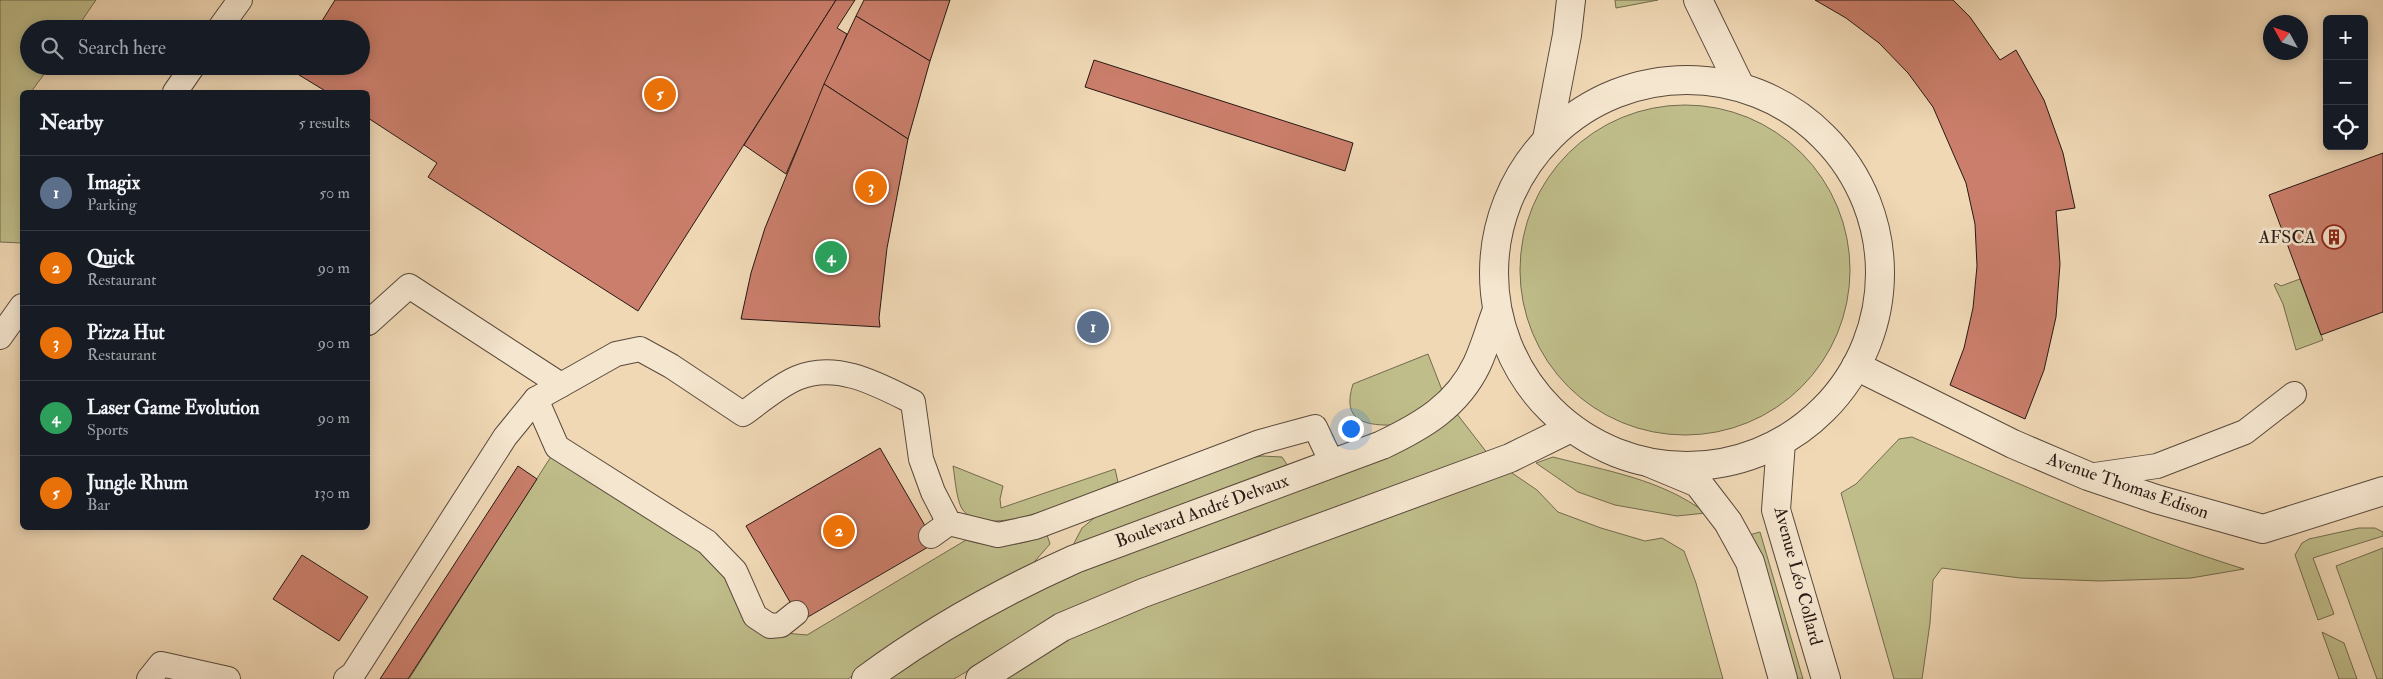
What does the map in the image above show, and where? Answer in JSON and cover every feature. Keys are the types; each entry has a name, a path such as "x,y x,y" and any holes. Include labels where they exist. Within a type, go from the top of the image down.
{"street":[{"path":"1547,139 1568,35 1570,0"},
{"path":"1698,0 1740,86"},
{"path":"1650,463 1695,466 1739,459 1781,442 1824,409 1856,366 1873,326 1880,284 1878,240 1866,198 1845,160 1816,128 1781,103 1740,86 1689,79 1637,86 1588,106 1547,139 1519,176 1501,218 1493,263 1497,310 1511,355 1536,396 1571,428 1609,450 1650,463 1698,483 1728,522 1750,562 1783,679"},
{"name":"Boulevard André Delvaux","path":"866,679 946,626 1038,576 1075,559 1407,433 1439,413 1460,392 1477,364 1497,310"},
{"name":"Avenue Thomas Edison","path":"1856,366 2013,444 2088,476 2156,500 2263,529 2383,491"},
{"path":"980,679 1071,624 1143,593 1510,458 1571,428"},
{"name":"Avenue Léo Collard","path":"1781,442 1776,510 1826,679"}],"lane":[{"path":"226,20 240,0"},
{"path":"176,90 187,75"},
{"path":"370,321 409,286 561,385"},
{"path":"0,338 20,309"},
{"path":"346,679 353,674 505,437 536,399 616,354 640,349 671,366 743,414 798,378 830,371 864,379 913,402 921,459 933,492 940,529 998,535 1035,527 1241,448 1315,427 1332,463"},
{"path":"2088,476 2157,466 2245,432 2294,394"},
{"path":"536,399 557,447 707,542 734,571 755,616 770,626 781,625 796,613"},
{"path":"149,679 161,664 228,679"}],"shaded area":[{"path":"0,0 96,0 82,20 20,20 20,75 43,75 32,90 20,90 20,243 0,242"},
{"path":"1615,0 1658,0 1616,8"},
{"path":"1685,105 1717,108 1748,118 1777,133 1802,153 1822,178 1837,207 1847,238 1850,270 1847,302 1837,333 1822,362 1802,387 1777,407 1748,422 1717,432 1685,435 1653,432 1622,422 1593,407 1568,387 1548,362 1533,333 1523,302 1520,270 1523,238 1533,207 1548,178 1568,153 1593,133 1622,118 1653,108"},
{"path":"2300,279 2323,340 2296,350 2283,304 2274,285 2276,283 2281,286"},
{"path":"1428,354 1442,390 1425,406 1398,425 1366,422 1353,414 1350,407 1350,397 1353,384"},
{"path":"1457,414 1488,454 1037,630 954,679 886,679 1010,601 1146,544 1416,443"},
{"path":"1912,437 2118,525 2244,569 2191,578 2100,581 2020,578 1942,568 1933,580 1930,623 1922,679 1894,679 1841,493 1856,484 1899,439"},
{"path":"552,455 711,554 732,590 773,632 807,635 966,540 987,545 1007,545 1027,542 1047,535 1050,544 1028,569 897,644 848,679 409,679"},
{"path":"1262,456 1282,457 1288,466 1072,547 1082,528 1099,514 1249,458"},
{"path":"1553,457 1652,484 1689,501 1706,513 1677,516 1615,505 1578,492 1536,463"},
{"path":"953,466 1003,486 1000,499 1001,508 1115,469 1118,482 1037,513 1012,519 990,521 973,518 961,507"},
{"path":"1509,471 1537,490 1558,512 1601,528 1645,541 1662,538 1684,551 1696,583 1723,679 996,679 1067,635"},
{"path":"2359,528 2375,528 2383,532 2383,536 2313,558 2334,614 2318,620 2295,555 2302,543 2309,539"},
{"path":"1760,532 1803,679 1793,679 1749,535"},
{"path":"2383,548 2383,679 2377,679 2336,566"},
{"path":"2322,632 2344,643 2357,679 2339,679"}],"building":[{"path":"335,0 836,0 638,311 428,177 437,163 370,119 370,90 324,90 299,75 370,75 370,20 323,20"},
{"path":"836,0 855,0 837,28 847,34 786,174 744,145"},
{"path":"864,0 950,0 930,61 856,16"},
{"path":"1815,0 1953,0 1970,17 2000,60 2016,50 2044,100 2063,153 2075,208 2056,211 2060,264 2056,317 2044,370 2025,419 1950,385 1964,348 1973,308 1977,266 1975,224 1966,183 1933,107 1908,73 1879,43 1846,18"},
{"path":"856,16 930,61 908,139 824,84"},
{"path":"1094,60 1353,143 1345,171 1085,87"},
{"path":"824,84 908,139 887,248 879,318 880,327 741,319 751,273 765,228"},
{"name":"AFSCA","path":"2383,153 2383,312 2321,335 2269,195"},
{"path":"880,448 935,543 801,621 746,526"},
{"path":"518,466 537,479 408,679 380,679"},
{"path":"302,555 368,597 339,641 273,599"}],"place":[{"name":"Jungle Rhum","path":"660,94"},
{"name":"Pizza Hut","path":"871,187"},
{"name":"AFSCA","path":"2334,237"},
{"name":"Laser Game Evolution","path":"831,257"},
{"name":"Imagix","path":"1093,327"},
{"name":"Quick","path":"839,531"}]}
